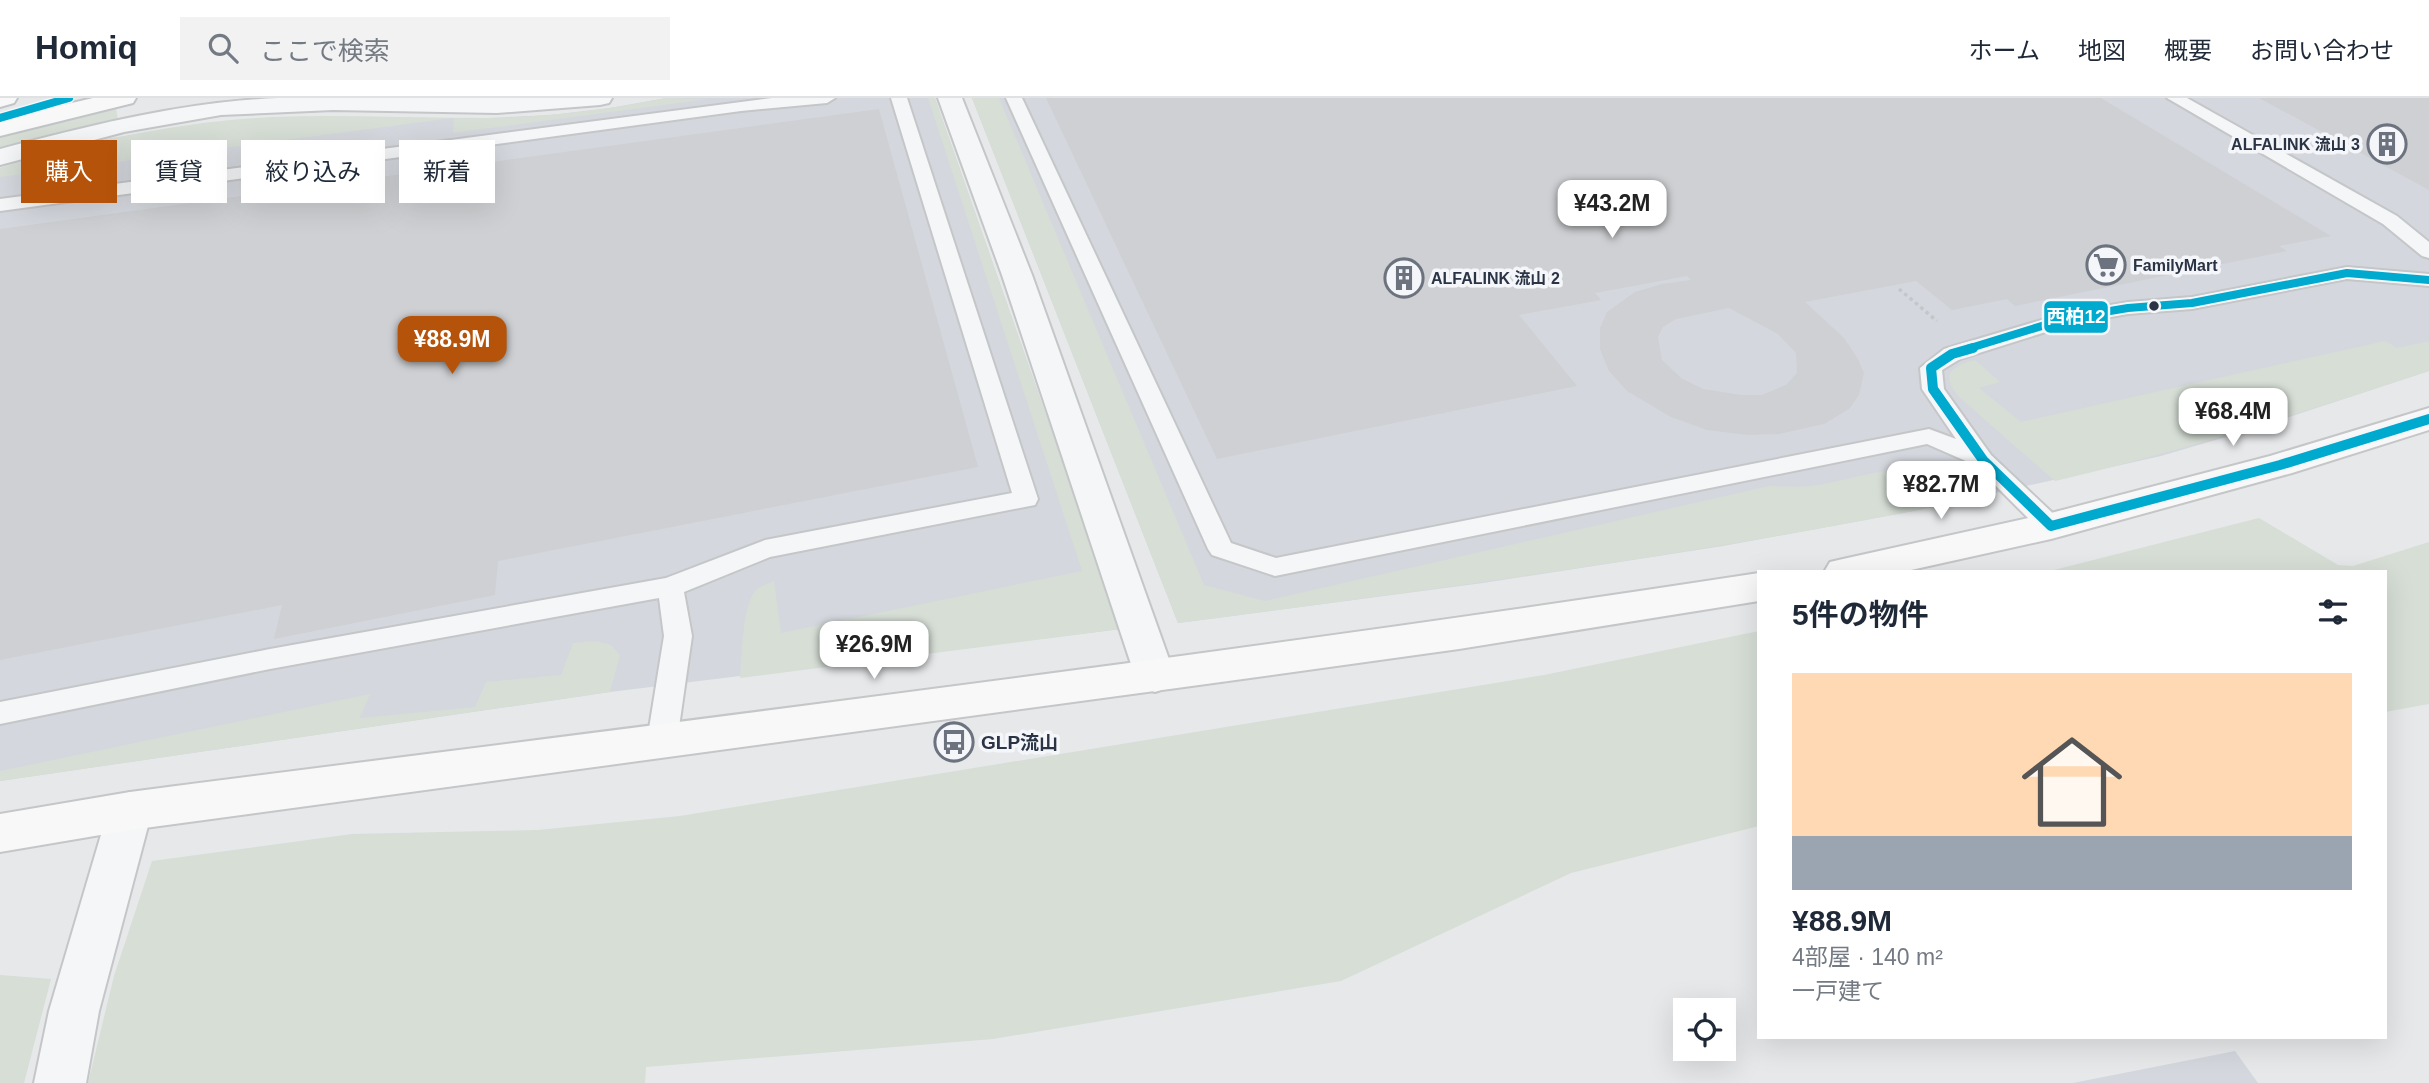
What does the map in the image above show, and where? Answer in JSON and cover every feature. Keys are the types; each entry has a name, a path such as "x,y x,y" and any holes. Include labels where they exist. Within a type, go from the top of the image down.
{"street":[{"path":"0,100 5,98"},
{"path":"0,118 69,98"},
{"path":"0,128 124,98"},
{"path":"0,157 122,125 221,108 333,103 498,106 600,98"},
{"path":"950,98 1017,275 1155,676"},
{"path":"1852,570 2052,526 2280,465 2429,419"},
{"path":"0,834 130,811 1459,634 1757,587"},
{"path":"60,1083 74,1011 130,811"}],"lane":[{"path":"0,205 727,108 827,98"},
{"path":"0,713 270,659 670,587 765,549 1026,499 899,98"},
{"path":"1014,98 1221,549 1275,567 1929,436 1983,460"},
{"path":"2175,98 2390,220 2429,252"},
{"path":"2052,526 1983,460 1933,389 1931,368 1952,354 2068,318 2128,308 2192,303 2347,272 2429,280"},
{"path":"662,741 678,636 670,587"}],"shaded area":[{"path":"666,98 935,98 1121,629 610,692 0,781 0,168 21,162 21,203 117,203 117,140 102,140 106,139 199,124 275,117 490,118 610,108"},
{"path":"666,98 709,99 453,133 454,118 554,114"},
{"path":"928,98 935,98 1121,629 740,678 747,608 757,589 774,581 781,633 1082,571"},
{"path":"972,98 2429,98 2429,371 2161,456 1914,511 1723,546 1483,583 1178,623"},
{"path":"972,98 999,98 1204,585 1265,601 1769,486 1816,485 1895,470 1925,477 1959,502 1667,554 1178,623"},
{"path":"116,109 118,119 0,147 0,137"},
{"path":"355,116 454,118 285,140 241,140 241,146 227,148 227,140 131,140 131,160 117,162 117,140 108,140 240,119"},
{"path":"21,162 21,174 0,177 0,168"},
{"path":"2385,341 2397,348 2429,341 2429,371 2243,430 2055,481 1959,397 1949,377 1954,369 1975,360 2000,382 1979,388 2021,422"},
{"path":"2259,518 2338,565 2353,566 2429,542 2429,704 2387,712 2387,570 2054,570"},
{"path":"1757,631 1757,826 1571,873 1341,981 993,1039 646,1067 645,1083 88,1083 114,976 152,861 352,834 538,830 680,816 1544,675"},
{"path":"596,641 611,645 620,655 610,692 0,781 0,771 370,694 360,718 475,707 486,682 561,675 573,643"},
{"path":"0,975 51,979 24,1083 0,1083"},
{"path":"2235,1051 2258,1083 2073,1083"}],"building":[{"name":"ALFALINK 流山 2","path":"1046,98 2101,98 2331,236 2279,246 2287,251 2015,306 2007,299 1952,310 1916,281 1805,302 1844,338 1864,373 1859,395 1849,409 1824,424 1779,434 1748,435 1707,430 1671,417 1627,391 1609,371 1600,349 1600,328 1607,312 1635,292 1662,284 1691,280 1687,276 1595,293 1601,300 1519,315 1577,386 1217,459","holes":["1729,308 1778,334 1796,353 1797,373 1786,385 1762,395 1741,395 1703,389 1681,378 1662,360 1658,337 1663,327 1676,319"]},
{"name":"ALFALINK 流山 3","path":"2259,98 2429,98 2429,190"},
{"path":"879,109 978,467 498,561 495,595 274,639 282,605 0,660 0,229 190,203 227,203 227,198 241,196 241,203 385,203 385,176 399,175 399,203 495,203 495,161"}],"transit line":[{"name":"西柏12","path":"0,118 69,98"},
{"name":"西柏12","path":"2051,526 1983,460 1933,389 1931,368 1952,354 2068,318 2128,308 2192,303 2347,273 2429,280"},
{"name":"西柏12","path":"2051,526 2280,465 2429,419"}],"place":[{"name":"ALFALINK 流山 3","path":"2387,144"},
{"name":"FamilyMart","path":"2106,265"},
{"name":"ALFALINK 流山 2","path":"1404,278"},
{"name":"GLP流山","path":"954,742"}]}
